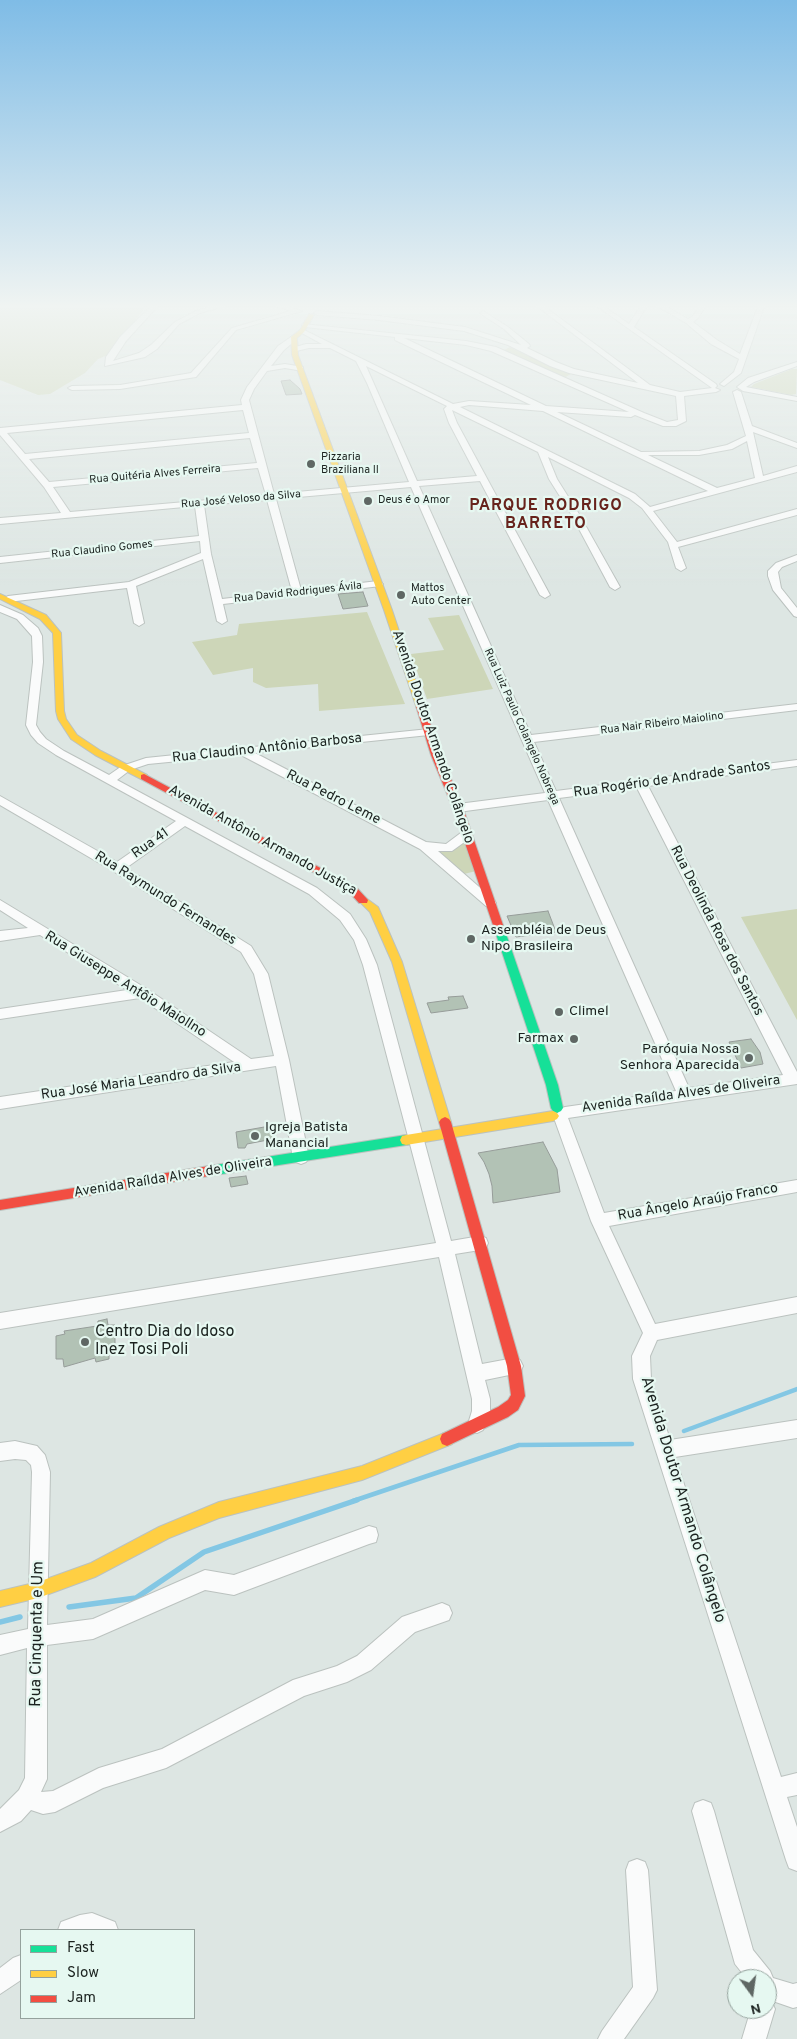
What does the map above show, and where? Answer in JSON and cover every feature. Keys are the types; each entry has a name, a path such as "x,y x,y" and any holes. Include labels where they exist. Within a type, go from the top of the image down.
{"street":[{"path":"246,399 246,407 297,593"},
{"name":"Avenida Doutor Armando Colângelo","path":"311,399 345,490 429,732 458,808 552,1085 559,1114 599,1221 651,1333 641,1356 642,1379 797,1860"},
{"name":"Rua Luiz Paulo Colangelo Nobrega","path":"378,399 684,1095"},
{"path":"438,399 632,496 648,510 673,546 681,568"},
{"path":"522,399 715,491"},
{"path":"606,399 666,424 680,422 683,418 681,399"},
{"path":"742,399 760,480"},
{"path":"545,596 449,415 448,409 452,406 470,403 642,415"},
{"path":"0,430 246,407"},
{"path":"748,427 797,446"},
{"path":"0,430 47,485 67,515"},
{"path":"23,457 254,435"},
{"path":"636,453 679,455 699,453 729,447 750,438"},
{"path":"541,450 553,479 575,514 615,587"},
{"name":"Rua Quitéria Alves Ferreira","path":"47,485 262,465"},
{"path":"648,510 797,469"},
{"name":"Rua José Veloso da Silva","path":"0,521 483,478"},
{"path":"198,504 206,554 222,621"},
{"path":"673,546 797,512"},
{"name":"Rua Claudino Gomes","path":"0,560 204,538"},
{"path":"3,601 131,585 206,554"},
{"path":"797,558 779,565 773,571 773,576 776,588 797,614"},
{"name":"Rua David Rodrigues Ávila","path":"218,602 378,584"},
{"path":"131,585 139,623"},
{"name":"Avenida Antônio Armando Justiça","path":"0,1599 38,1590 95,1570 164,1532 219,1510 362,1473 442,1442 503,1412 513,1405 518,1396 514,1366 448,1134 397,962 374,910 352,889 214,813 126,768 74,737 65,725 58,703 60,651 57,633 43,617 3,601"},
{"name":"Avenida Antônio Armando Justiça","path":"3,601 34,630 37,636 38,662 31,725 35,733 50,747 313,891 332,905 354,928 370,965 459,1300 481,1399 481,1411 477,1424"},
{"name":"Rua Nair Ribeiro Maiolino","path":"528,739 797,707"},
{"name":"Rua Claudino Antônio Barbosa","path":"109,780 126,768 146,761 429,732"},
{"name":"Rua Pedro Leme","path":"242,751 424,846 490,903"},
{"name":"Rua Rogério de Andrade Santos","path":"458,808 797,763"},
{"name":"Rua Deolinda Rosa dos Santos","path":"641,784 794,1079"},
{"name":"Rua Raymundo Fernandes","path":"0,800 117,868 246,949 262,974 282,1060 301,1158"},
{"path":"196,826 214,813"},
{"name":"Rua 41","path":"117,868 185,820"},
{"name":"Rua Pedro Leme","path":"424,846 448,848 466,835"},
{"name":"Rua Giuseppe Antôio Maiollno","path":"0,904 40,931 142,993 249,1065"},
{"path":"0,936 40,931"},
{"path":"0,1014 142,993"},
{"name":"Rua José Maria Leandro da Silva","path":"0,1102 282,1060"},
{"name":"Avenida Raílda Alves de Oliveira","path":"0,1206 416,1140 559,1114 794,1079"},
{"name":"Rua Ângelo Araújo Franco","path":"599,1221 797,1186"},
{"path":"0,1322 480,1243"},
{"path":"651,1333 797,1305"},
{"path":"475,1374 514,1366"},
{"path":"664,1450 797,1429"},
{"name":"Rua Cinquenta e Um","path":"0,1820 13,1813 28,1798 36,1779 41,1472 39,1461 31,1452 8,1451"},
{"path":"0,1645 38,1636 93,1629 205,1580 234,1585 369,1536"},
{"path":"28,1798 42,1803 55,1801 98,1779 166,1758 300,1687 340,1675 364,1663 408,1624 442,1613"},
{"path":"774,1790 797,1784"},
{"path":"703,1811 743,1956 751,1969"},
{"path":"610,2039 645,1990 637,1870"},
{"path":"72,1929 92,1924 104,1929"},
{"path":"0,1982 20,1967"},
{"path":"777,1994 797,1995"},
{"path":"754,2039 759,2019"}],"green space":[{"path":"367,612 405,704 319,711 318,684 266,688 253,682 253,668 213,675 192,642 237,635 239,624"},
{"path":"459,615 493,689 427,699 411,654 444,650 428,618"},
{"path":"464,842 476,871 464,874 437,851"},
{"path":"797,909 797,1020 741,917"}],"building":[{"path":"363,592 368,606 343,609 338,594"},
{"path":"548,911 556,932 516,937 507,916"},
{"path":"463,996 468,1008 431,1013 427,1003 449,1000 448,997"},
{"name":"Paróquia Nossa Senhora Aparecida","path":"751,1039 760,1052 763,1064 741,1068 729,1042"},
{"name":"Igreja Batista Manancial","path":"270,1126 273,1139 247,1144 245,1148 238,1148 236,1132"},
{"path":"543,1142 557,1169 560,1192 493,1203 489,1174 478,1153"},
{"path":"246,1176 248,1184 231,1187 229,1178"},
{"name":"Centro Dia do Idoso Inez Tosi Poli","path":"107,1319 108,1325 115,1325 115,1349 109,1352 109,1359 96,1362 95,1358 64,1367 63,1359 56,1359 56,1336 65,1334 64,1331 97,1326 98,1321"}],"waterway":[{"path":"684,1431 797,1389"},
{"path":"353,1501 519,1445 632,1444"},
{"path":"69,1607 136,1598 204,1552 357,1500"},
{"path":"0,1622 20,1617"}],"traffic: fast":[{"path":"498,925 552,1085 557,1108"},
{"path":"209,1171 406,1140"}],"traffic: slow":[{"path":"311,399 388,610 420,706"},
{"path":"0,596 43,617 57,633 60,711 62,719 74,737 98,753 144,777"},
{"path":"363,900 374,910 397,962 445,1122"},
{"path":"406,1140 553,1116"},
{"path":"0,1599 38,1590 95,1569 164,1532 219,1510 362,1473 447,1439"}],"traffic: jam":[{"path":"420,706 436,755 458,808 498,925"},
{"path":"144,777 352,889 363,900"},
{"path":"445,1122 514,1366 518,1396 513,1405 503,1412 447,1439"},
{"path":"0,1205 209,1171"}],"place":[{"name":"Pizzaria Braziliana II","path":"311,464"},
{"name":"Deus é o Amor","path":"368,501"},
{"name":"Mattos Auto Center","path":"401,595"},
{"name":"Assembléia de Deus Nipo Brasileira","path":"471,939"},
{"name":"Climel","path":"559,1012"},
{"name":"Farmax","path":"574,1039"},
{"name":"Paróquia Nossa Senhora Aparecida","path":"749,1058"},
{"name":"Igreja Batista Manancial","path":"255,1136"},
{"name":"Centro Dia do Idoso Inez Tosi Poli","path":"85,1342"}],"district":[{"name":"PARQUE RODRIGO BARRETO","path":"546,516"}]}
